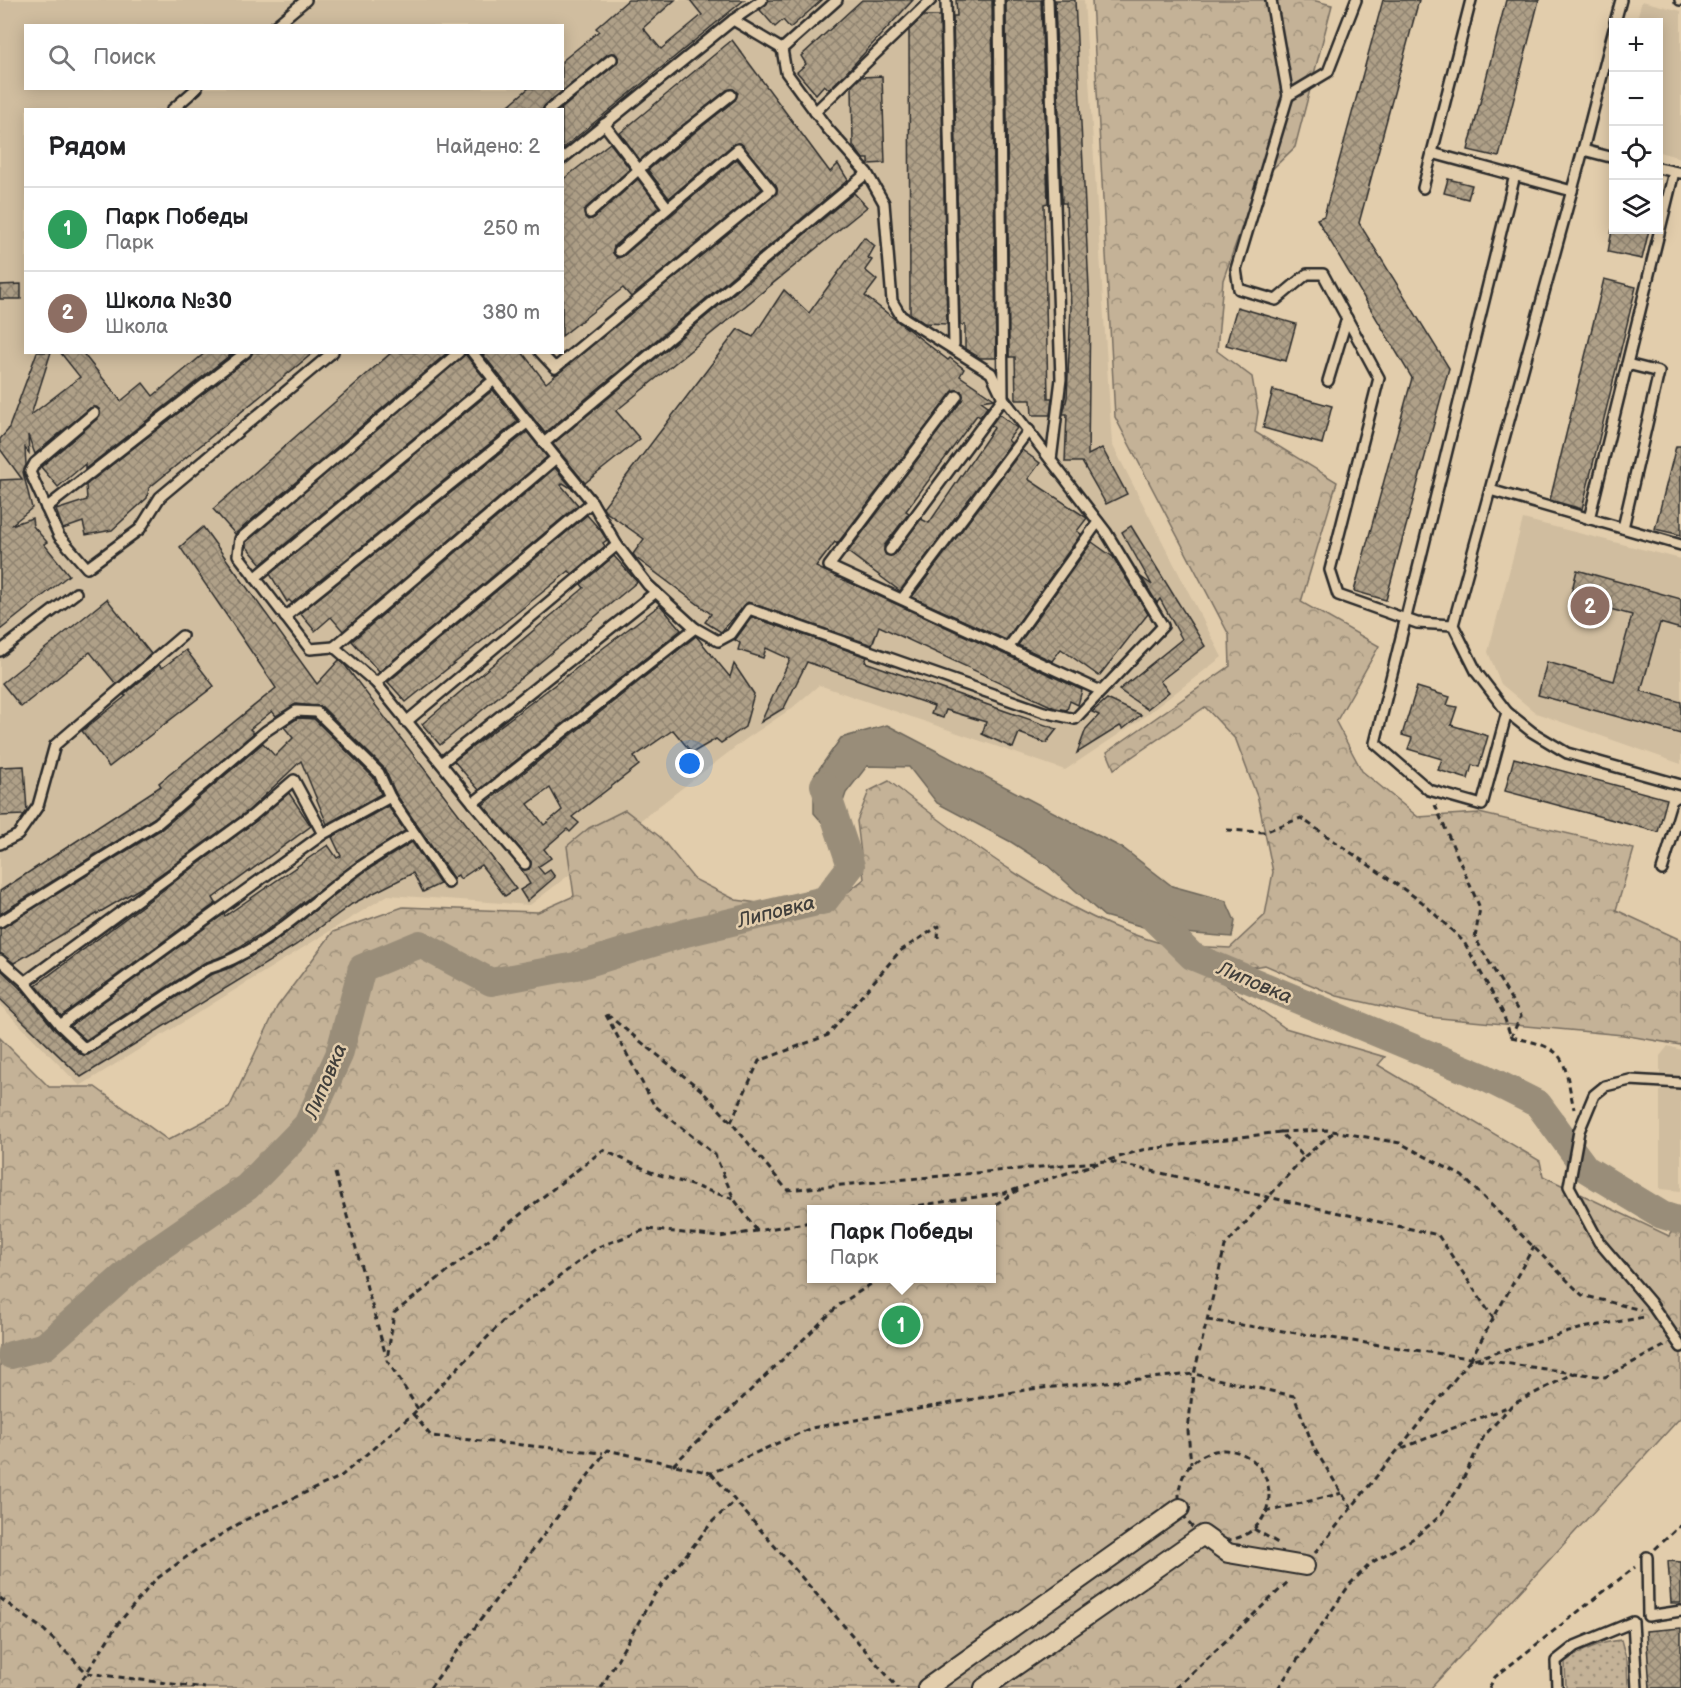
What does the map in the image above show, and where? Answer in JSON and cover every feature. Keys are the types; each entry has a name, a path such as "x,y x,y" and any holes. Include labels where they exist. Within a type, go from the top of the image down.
{"street":[{"path":"927,1688 1180,1508"},
{"path":"984,1688 1203,1535 1228,1553 1305,1566"}],"lane":[{"path":"277,24 306,0"},
{"path":"564,157 733,20 762,0"},
{"path":"782,49 837,0"},
{"path":"815,112 931,0"},
{"path":"946,0 954,344"},
{"path":"890,550 1003,398 999,0"},
{"path":"1048,0 1060,379 1051,460"},
{"path":"1271,0 1288,96 1236,269 1239,289 1276,300 1307,274 1323,274 1379,378 1330,570 1338,595 1417,623 1453,625"},
{"path":"1288,96 1328,72 1356,0"},
{"path":"1423,188 1471,0"},
{"path":"1616,18 1621,0"},
{"path":"474,354 592,502 616,544 656,592 695,628 718,640 731,633 749,609 1044,712 1075,719 1164,626 1098,522 1003,398 991,373 901,316 892,300 884,203 867,173 815,112 786,72 782,49 733,20"},
{"path":"1609,49 1453,625 1477,673 1507,712 1532,732 1567,753 1681,785"},
{"path":"551,108 612,59"},
{"path":"174,108 195,90"},
{"path":"591,213 655,155 731,96"},
{"path":"604,124 668,208"},
{"path":"542,354 555,368 771,190 738,149 619,251"},
{"path":"1583,150 1609,157"},
{"path":"1432,153 1572,191"},
{"path":"544,442 867,173"},
{"path":"1589,519 1677,173"},
{"path":"1507,712 1482,805 1429,790 1375,743 1515,175"},
{"path":"1328,381 1347,318"},
{"path":"46,508 243,354"},
{"path":"94,413 35,463 30,472 59,536 87,567 140,529 160,497 331,354"},
{"path":"457,354 240,539 238,555 310,650 334,647 556,458"},
{"path":"1623,528 1659,372 1627,364"},
{"path":"255,578 494,380"},
{"path":"957,396 829,566 1101,691"},
{"path":"285,617 528,422"},
{"path":"902,599 1029,430"},
{"path":"1490,490 1681,544"},
{"path":"376,683 592,502"},
{"path":"1008,648 1098,522"},
{"path":"406,722 616,544"},
{"path":"441,763 656,592"},
{"path":"0,651 76,593"},
{"path":"473,803 695,628"},
{"path":"0,844 18,835 38,806 55,746 182,636"},
{"path":"334,647 376,683 525,864"},
{"path":"0,922 158,823 266,731 296,711 317,712 378,773 390,797 448,883"},
{"path":"25,982 252,816 294,780 323,834"},
{"path":"60,1025 323,834 390,797"},
{"path":"1662,870 1681,808"},
{"path":"0,960 25,982 60,1025 85,1049 207,969 228,963 282,928 359,867 414,833"},
{"path":"1678,1344 1659,1315 1599,1242 1569,1186 1579,1131 1594,1095 1605,1086 1630,1080 1681,1083"},
{"path":"1647,1557 1648,1616 1681,1611"},
{"path":"1557,1688 1556,1661 1575,1646 1633,1622 1637,1688"}],"path":[{"path":"1429,790 1480,908 1475,938 1521,1016 1511,1037"},
{"path":"1227,830 1264,831 1301,818 1422,902 1464,942 1502,1011 1511,1037"},
{"path":"731,1122 759,1061 828,1035 900,951 939,926 938,938"},
{"path":"757,1231 734,1199 715,1155 654,1105 605,1013 700,1089 731,1122 787,1190 1107,1161 1438,1234 1493,1318"},
{"path":"1511,1037 1547,1044 1563,1060 1579,1131"},
{"path":"1280,1131 1304,1157"},
{"path":"917,1205 1004,1193 1142,1150 1280,1131 1334,1131 1401,1143 1462,1176 1582,1295 1659,1315"},
{"path":"1191,1464 1188,1431 1194,1374 1225,1246 1304,1157 1334,1131"},
{"path":"387,1360 394,1313 603,1150 651,1172 734,1199"},
{"path":"335,1173 387,1360 418,1408"},
{"path":"993,1205 1022,1187"},
{"path":"77,1688 117,1625 155,1580 196,1550 245,1520 340,1477 413,1414 508,1316 598,1247 647,1229 720,1237 807,1223"},
{"path":"1176,1688 1305,1566 1470,1360 1534,1246"},
{"path":"673,1465 839,1305 872,1283"},
{"path":"1470,1360 1583,1328 1659,1315"},
{"path":"1207,1320 1470,1360 1605,1377 1678,1344"},
{"path":"1400,1448 1513,1404 1575,1373"},
{"path":"430,1688 607,1450 711,1473 811,1428 1031,1389 1194,1374 1294,1396 1314,1448 1351,1508"},
{"path":"1278,1688 1350,1584 1371,1563 1414,1538 1439,1517 1458,1489 1484,1436 1513,1404"},
{"path":"413,1414 430,1436 604,1453"},
{"path":"1216,1450 1231,1450 1257,1463 1265,1476 1269,1490 1266,1512 1254,1529 1241,1537 1227,1540 1203,1535 1187,1522 1180,1508 1180,1485 1191,1464 1202,1455 1216,1450"},
{"path":"711,1473 898,1688"},
{"path":"1266,1512 1342,1493"},
{"path":"601,1688 654,1595 713,1521 734,1502"},
{"path":"1489,1688 1495,1677 1561,1628 1647,1557 1681,1525"},
{"path":"0,1598 45,1630 87,1672 205,1688"}],"shaded area":[{"path":"0,0 1084,0 1112,444 1222,657 1137,722 1065,770 819,685 792,708 746,739 530,905 388,895 80,1086 0,1005"},
{"path":"1642,1 1681,11 1681,158 1663,153 1663,18 1637,18"},
{"path":"1523,519 1681,559 1681,764 1536,713 1501,684 1488,652"},
{"path":"887,725 1124,849 1172,886 1226,901 1235,921 1232,937 1158,931 1104,916 1047,865 1011,842 937,803 909,767 867,766 846,793 832,834 814,813 814,776 841,738"},
{"path":"1668,1046 1681,1050 1681,1191 1660,1189 1660,1056"}],"green space":[{"path":"1092,0 1312,0 1332,5 1295,147 1257,184 1223,280 1217,351 1252,377 1258,412 1255,432 1337,482 1301,602 1379,646 1336,722 1362,771 1418,817 1479,813 1634,849 1616,910 1681,940 1681,1045 1623,1035 1429,1017 1337,996 1265,965 1211,974 1285,1028 1385,1057 1378,1065 1540,1161 1543,1176 1669,1236 1681,1214 1681,1417 1431,1688 0,1688 0,1038 49,1087 95,1087 168,1140 229,1108 277,1007 333,932 403,907 538,912 574,896 567,846 589,828 625,810 660,837 694,879 736,900 823,912 864,879 857,821 869,791 889,781 983,851 1052,896 1087,915 1157,942 1230,948 1265,915 1273,872 1258,799 1236,740 1205,707 1114,769 1107,752 1230,666 1229,635 1115,417"},
{"path":"1621,1640 1627,1661 1628,1688 1566,1688 1565,1662 1592,1647"}],"building":[{"path":"628,0 675,0 643,28 661,49 702,15 690,0 744,0 564,147 562,108 616,64 619,59 615,53 608,54 544,108 505,108 527,90 564,90 564,59 599,31 596,28"},
{"path":"769,0 822,0 790,28 783,20 775,27 760,10"},
{"path":"862,0 913,0 845,74 829,89 824,85 816,94 797,72 806,64 801,56"},
{"path":"956,0 992,0 996,358 980,358 965,349 965,325 960,325 953,16 957,16"},
{"path":"1006,0 1041,0 1048,203 1044,204 1048,398 1052,398 1050,415 1032,415 1031,400 1016,400 1015,357 1009,357"},
{"path":"1055,0 1075,0 1090,309 1088,455 1102,448 1127,494 1106,504 1082,462 1065,462 1067,414 1063,414 1067,398 1071,307 1066,203 1062,203"},
{"path":"1383,0 1419,0 1359,223 1449,368 1386,600 1354,591 1412,378 1317,219 1324,216"},
{"path":"1506,0 1539,0 1499,157 1468,150"},
{"path":"924,16 940,16 947,324 924,323 910,313 909,30"},
{"path":"732,40 830,172 838,164 848,180 545,433 483,354 524,354 546,383 777,193 776,186 740,143 734,144 669,198 648,170 735,100 738,93 733,89 727,90 640,160 620,133"},
{"path":"882,76 885,163 869,164 869,159 863,159 853,145 852,86 861,77"},
{"path":"610,143 630,169 586,208 585,217 588,220 594,218 638,179 659,207 614,246 613,253 617,258 623,256 737,159 762,189 631,297 623,288 564,334 564,178"},
{"path":"1448,179 1472,185 1468,199 1444,193"},
{"path":"854,193 867,207 616,411 640,439 585,483 553,444"},
{"path":"1611,234 1648,234 1642,259 1608,252"},
{"path":"864,237 875,246 868,258 872,260 865,270 877,280 865,296 948,360 950,358 964,369 960,376 994,399 981,401 988,406 980,417 977,415 906,511 909,513 884,546 886,555 895,554 921,519 929,523 994,428 991,425 999,414 1017,428 1008,440 1011,443 900,591 848,552 962,400 961,391 954,390 837,544 835,542 816,567 1082,690 1078,705 1070,701 1067,710 1055,708 879,626 872,645 748,602 721,632 705,622 711,614 636,558 633,554 644,539 606,512 603,507 738,329 753,337 784,290 809,313"},
{"path":"1604,279 1636,287 1582,509 1550,500"},
{"path":"21,284 21,299 0,299 0,285"},
{"path":"1237,307 1296,324 1286,361 1226,345"},
{"path":"36,354 50,354 31,415 80,377 62,354 84,354 121,401 143,383 153,396 204,354 231,354 85,469 85,464 58,487 41,467 98,418 99,409 90,408 35,454 28,435 29,453 25,448 26,465 23,472 32,508 11,525 32,518 33,526 47,542 44,544 69,575 0,630 0,480 22,479 0,449 0,439 8,430"},
{"path":"252,354 312,354 149,488 147,498 112,530 86,535 83,522 63,529 56,510 87,500 86,485"},
{"path":"390,354 446,354 235,534 213,509"},
{"path":"465,354 485,379 261,564 246,546 246,542"},
{"path":"493,390 518,421 292,603 289,600 287,602 270,574"},
{"path":"1273,390 1332,406 1322,444 1263,428"},
{"path":"527,432 547,457 343,631 331,617 315,631 300,613"},
{"path":"1676,446 1681,446 1681,535 1655,529"},
{"path":"1022,450 1040,463 1028,479 1087,518 1077,531 1081,534 1006,640 912,597"},
{"path":"555,468 574,490 563,483 561,485 578,505 379,672 352,641"},
{"path":"587,515 607,540 603,543 605,546 572,574 569,571 406,702 388,682"},
{"path":"1131,526 1205,646 1160,681 1169,692 1147,709 1119,690 1182,639 1160,599 1157,603 1141,577 1152,585 1122,532"},
{"path":"203,527 317,684 339,660 344,664 516,889 505,896 481,865 460,879 458,875 453,878 396,794 384,768 322,707 296,704 276,716 272,711 250,729 254,733 154,818 0,914 0,891 161,786 159,783 276,688 180,547"},
{"path":"1092,542 1113,557 1148,614 1099,676 1061,649 1052,661 1018,645"},
{"path":"614,556 637,582 440,745 422,724 584,588 581,584"},
{"path":"1577,570 1681,599 1681,629 1660,623 1641,691 1681,702 1681,734 1538,695 1547,662 1614,681 1632,615 1570,598"},
{"path":"107,599 151,654 116,684 90,652 21,707 2,683"},
{"path":"660,605 681,630 479,790 454,761"},
{"path":"752,617 867,657 865,662 1057,729 1046,743 1019,733 1013,748 982,734 986,722 946,710 943,718 931,714 934,706 807,662 784,708 761,722 790,659 766,648 763,658 738,650 740,643 735,640"},
{"path":"696,636 730,677 734,664 754,694 745,727 721,743 716,739 692,753 673,730 634,757 639,765 572,817 579,823 570,832 567,829 544,849 551,858 538,867 544,874 550,870 555,877 527,901 520,890 530,884 521,869 529,869 531,862 483,805","holes":["550,788 562,810 544,825 528,804"]},
{"path":"186,650 214,686 109,767 82,731 126,696 124,695 159,665 162,668"},
{"path":"1417,687 1450,697 1447,705 1457,707 1451,725 1488,736 1479,767 1472,765 1468,779 1438,770 1442,759 1408,749 1412,738 1402,735"},
{"path":"1107,699 1141,715 1123,729 1120,726 1077,753 1086,729 1099,715 1092,712"},
{"path":"298,718 314,719 373,777 381,794 327,824 301,761 248,811 144,886 14,963 0,953 0,929 162,829 263,743 275,756 293,738 284,727"},
{"path":"1514,758 1667,799 1658,832 1505,791"},
{"path":"24,766 27,811 24,815 0,816 0,767"},
{"path":"289,793 311,826 213,898 216,903 61,1016 36,985 256,821"},
{"path":"388,806 405,831 356,862 264,932 226,955 204,963 86,1040 70,1026 224,914 225,916 328,845 337,858 341,856 332,837"},
{"path":"412,842 440,884 423,892 413,873 352,904 296,945 81,1077 0,999 0,969 25,993 55,1030 80,1054 88,1055 210,975 232,967 272,944 364,872"},
{"path":"1668,1561 1681,1562 1681,1603 1671,1603"},
{"path":"1681,1628 1681,1688 1650,1688 1646,1631"}],"waterway":[{"name":"Липовка","path":"11,1355 45,1346 144,1258 247,1187 307,1125 339,1055 362,968 420,944 491,982 581,965 685,933 825,900 851,866 824,785"},
{"name":"Липовка","path":"1139,904 1192,956 1486,1078 1538,1104 1586,1169 1662,1215 1681,1221"}],"place":[{"name":"Школа №30","path":"1590,606"},
{"name":"Парк Победы","path":"901,1325"}]}
